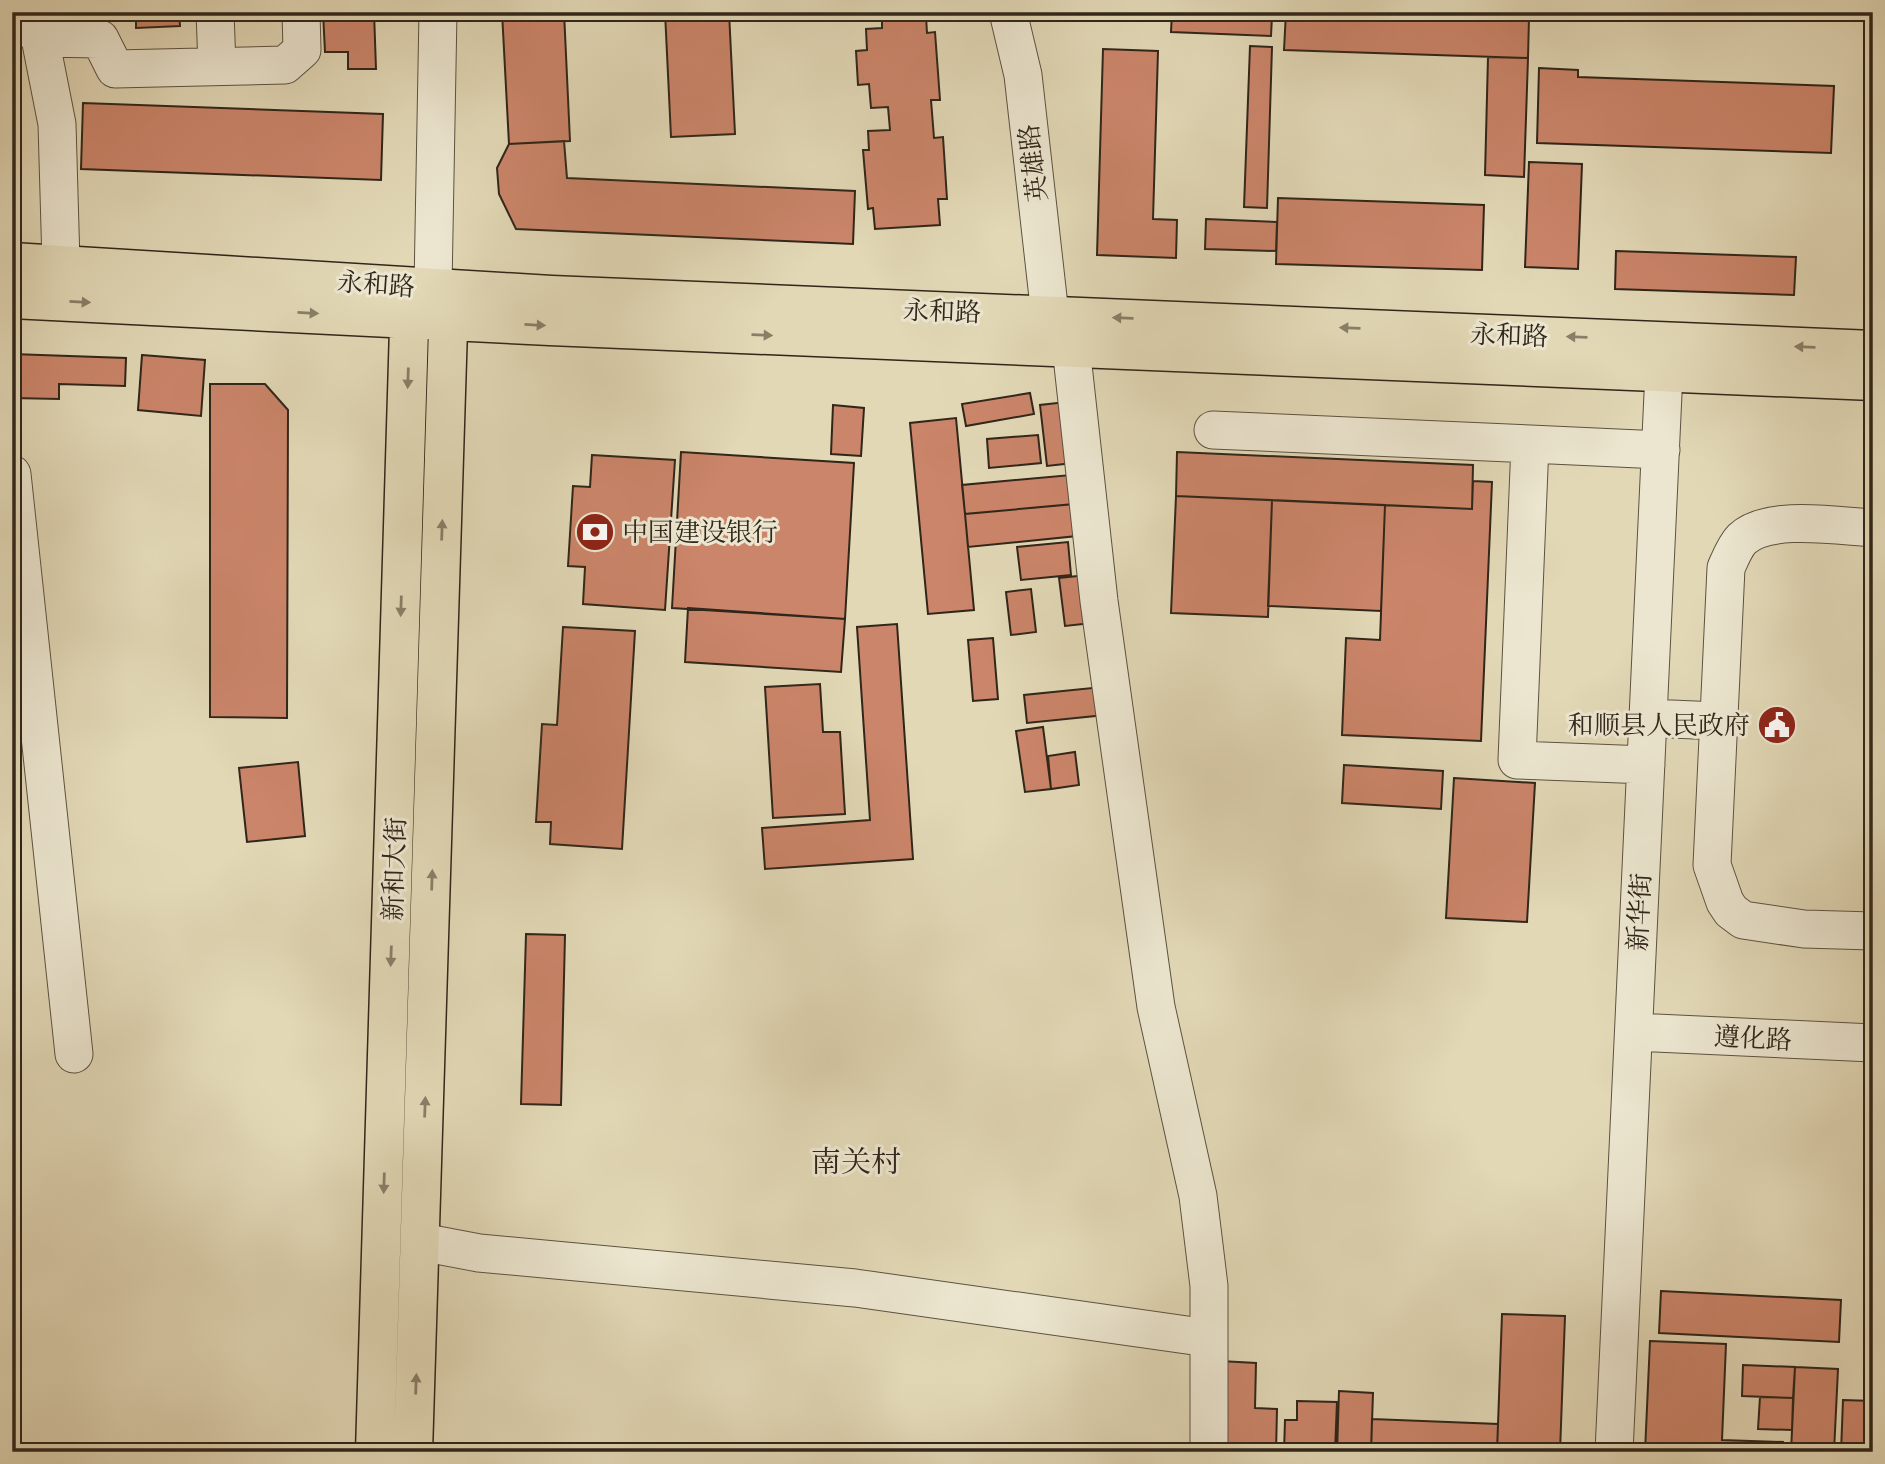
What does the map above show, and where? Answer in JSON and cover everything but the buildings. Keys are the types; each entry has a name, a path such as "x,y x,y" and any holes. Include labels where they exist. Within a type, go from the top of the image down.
{"main road":[{"name":"永和路","path":"12,262 61,264 430,300 1071,348 1873,381"},
{"name":"永和路","path":"12,299 430,300 565,295 1873,350"},
{"name":"新和大街","path":"413,1452 421,1242 430,300"},
{"name":"新和大街","path":"375,1452 430,300"}],"street":[{"path":"215,12 217,66"},
{"path":"61,264 57,124 31,25 100,39 115,69 285,65 302,50 301,12"},
{"path":"430,300 438,12"},
{"name":"英雄路","path":"1008,12 1023,75 1050,316"},
{"path":"1071,348 1098,601 1156,1007 1198,1196 1209,1286 1209,1452"},
{"name":"新华街","path":"1614,1452 1664,372"},
{"path":"1213,430 1661,450"},
{"path":"1530,444 1517,760 1646,765"},
{"path":"12,474 74,1055"},
{"path":"1873,528 1785,524 1762,528 1742,539 1726,568 1712,865 1725,902 1731,911 1743,920 1792,928 1873,932"},
{"path":"1648,718 1718,721"},
{"name":"遵化路","path":"1634,1032 1873,1043"},
{"path":"421,1242 480,1253 855,1288 1208,1338"}],"place":[{"name":"中国建设银行","path":"595,532"},
{"name":"和顺县人民政府","path":"1777,725"}],"district":[{"name":"南关村","path":"856,1162"}]}
